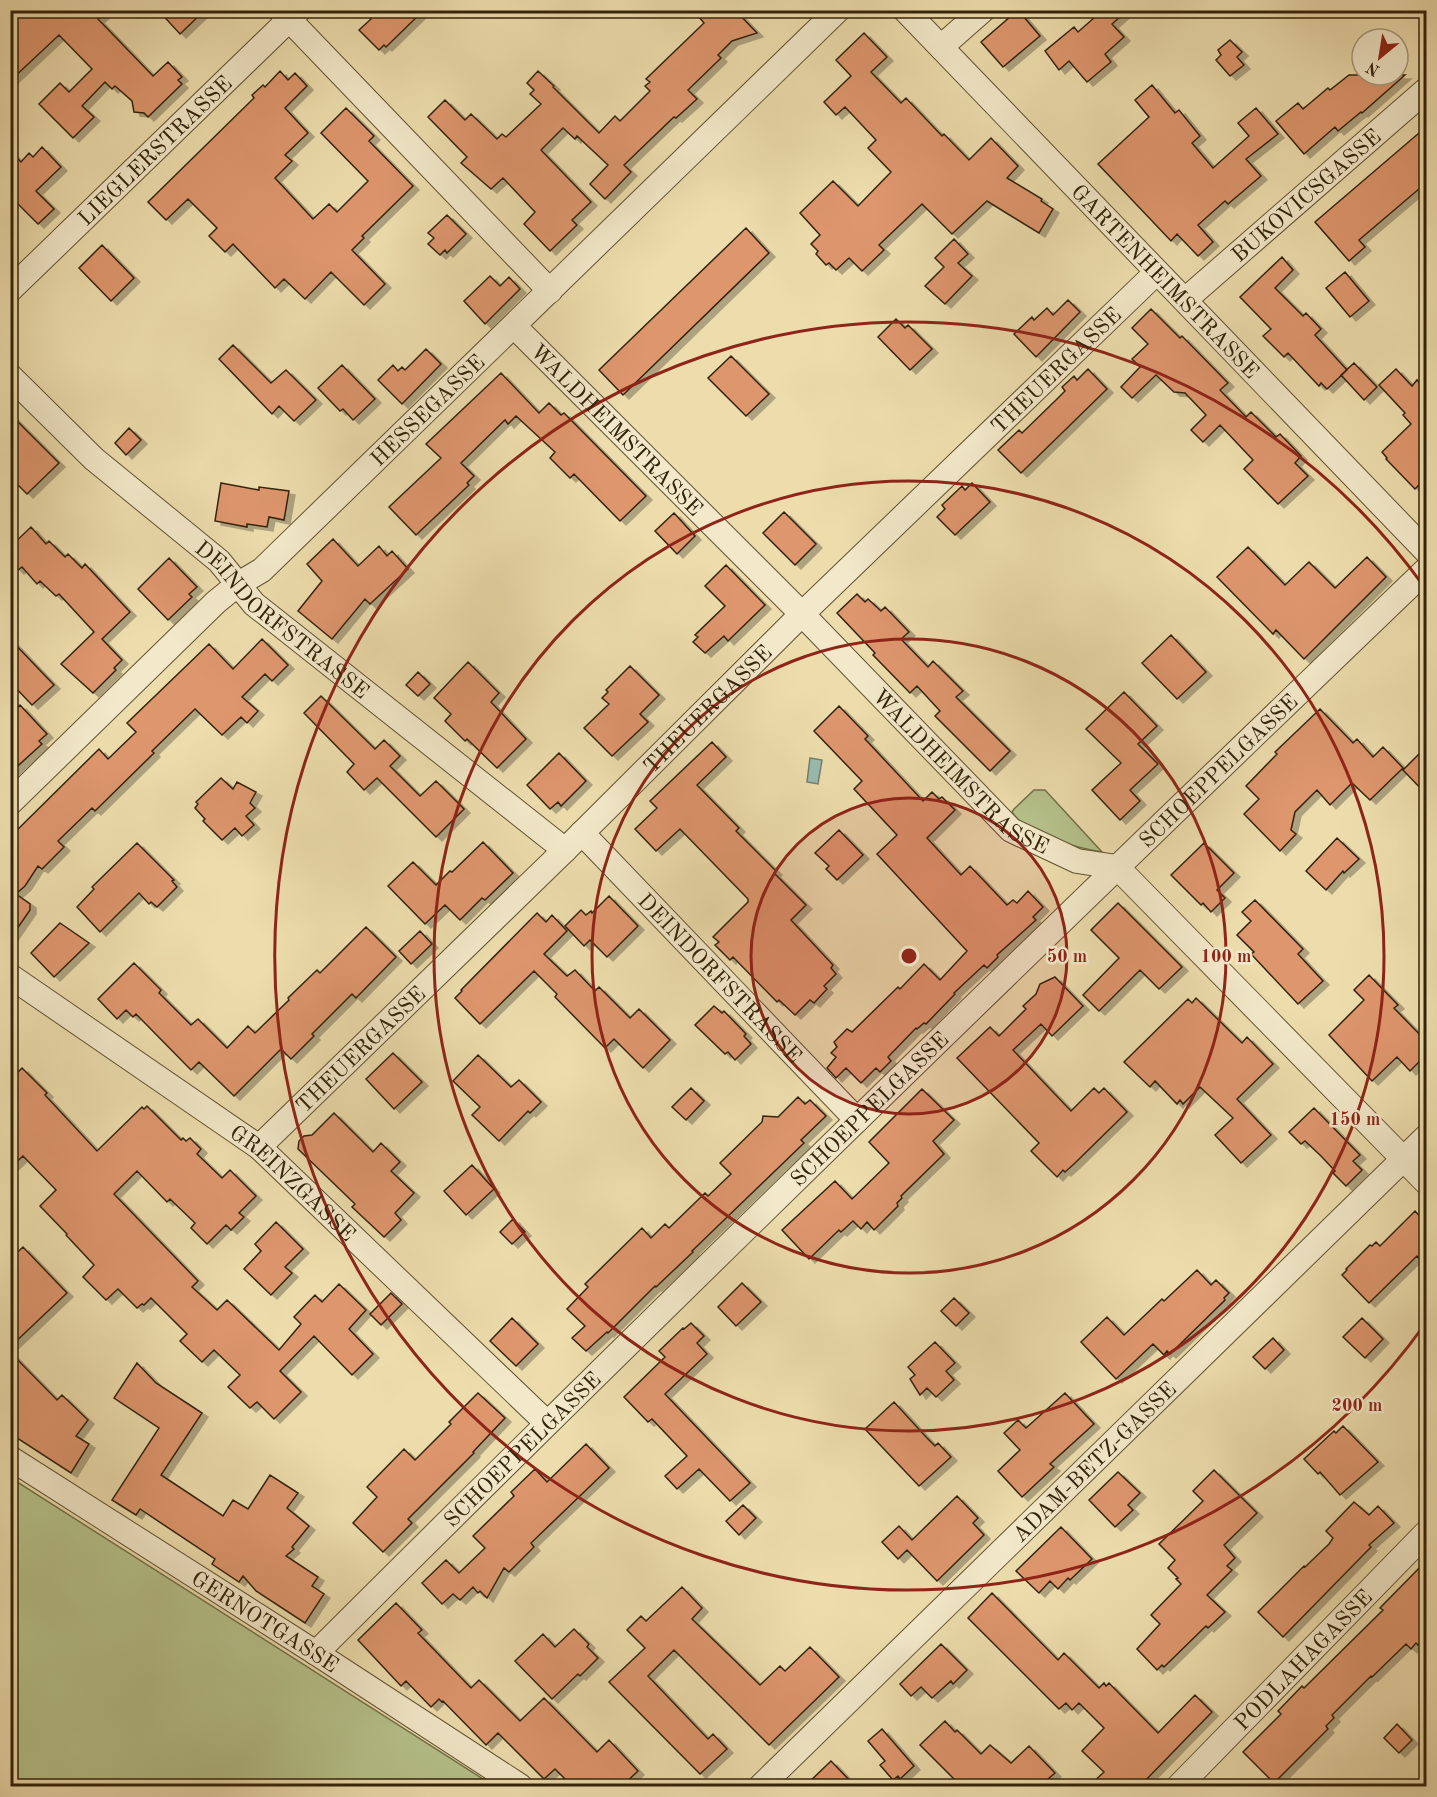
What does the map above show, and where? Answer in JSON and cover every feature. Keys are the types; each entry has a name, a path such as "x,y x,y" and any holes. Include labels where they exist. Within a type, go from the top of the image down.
{"street":[{"name":"HESSEGASSE","path":"10,803 216,602 237,585 262,570 838,10"},
{"name":"GARTENHEIMSTRASSE","path":"905,10 1426,551"},
{"path":"941,47 983,10"},
{"path":"290,14 550,291"},
{"name":"LIEGLERSTRASSE","path":"10,290 290,14"},
{"name":"BUKOVICSGASSE","path":"1185,300 1426,90"},
{"name":"THEUERGASSE","path":"259,1147 565,850 802,614 1157,272"},
{"name":"WALDHEIMSTRASSE","path":"514,326 802,614 1011,830 1077,861 1117,867"},
{"name":"DEINDORFSTRASSE","path":"10,376 94,459 219,561 254,604 565,850"},
{"name":"SCHOEPPELGASSE","path":"316,1653 547,1422 1117,867 1426,570"},
{"name":"DEINDORFSTRASSE","path":"582,833 857,1120"},
{"path":"1117,867 1426,1182"},
{"name":"GREINZGASSE","path":"10,976 259,1147 547,1422"},
{"name":"ADAM-BETZ-GASSE","path":"761,1786 1426,1137"},
{"name":"GERNOTGASSE","path":"10,1458 520,1786"},
{"name":"PODLAHAGASSE","path":"1179,1786 1426,1533"}],"green space":[{"path":"1034,790 1045,790 1102,852 1052,839 1019,820 1012,812"},
{"path":"11,1478 494,1786 11,1786"}],"water":[{"path":"810,758 822,760 818,784 807,782"}],"building":[{"path":"10,10 108,10 98,19 153,76 168,62 182,77 178,80 182,84 148,117 144,113 134,112 132,101 115,86 112,89 105,82 82,106 94,117 73,138 39,104 60,83 69,92 92,69 59,35 10,81"},
{"path":"158,10 205,10 180,34"},
{"path":"363,10 424,10 386,47 384,45 379,50 359,30 371,19"},
{"path":"693,10 735,10 757,33 732,41 718,55 721,58 688,90 697,99 676,118 674,117 624,165 631,172 605,199 590,184 608,165 577,136 575,139 563,128 541,150 591,202 572,220 577,225 550,251 524,224 535,212 503,178 491,189 461,163 467,157 428,117 445,100 465,120 471,114 497,139 502,134 506,137 541,104 530,94 534,90 527,83 538,71 599,133 615,116 620,121 650,91 645,86 650,82 646,79 704,23"},
{"path":"1018,10 1040,36 1003,67 981,42"},
{"path":"1103,10 1128,10 1112,24 1124,37 1105,54 1111,62 1087,82 1069,61 1059,70 1045,51 1074,27 1078,32"},
{"path":"864,33 887,57 871,72 901,103 906,98 942,136 944,134 969,160 991,138 1018,166 1007,178 1042,199 1041,201 1053,209 1039,233 987,201 952,234 922,204 879,245 884,250 862,271 849,258 836,270 829,263 826,265 816,254 818,251 811,244 820,235 800,213 833,181 858,206 891,172 868,148 876,140 845,107 836,115 824,102 851,76 836,60"},
{"path":"1230,40 1242,52 1237,57 1244,65 1230,76 1216,60 1221,55 1218,50"},
{"path":"280,71 288,80 295,73 307,86 285,108 308,133 285,155 292,161 275,178 313,219 329,204 337,212 368,181 321,133 346,108 374,136 369,141 413,186 362,236 364,238 352,250 385,284 364,305 331,272 305,299 284,279 275,288 233,244 225,252 209,236 217,228 188,199 166,220 148,202 254,98 252,95 263,85 265,87"},
{"path":"1349,75 1350,87 1391,87 1362,113 1338,131 1335,127 1304,154 1276,121 1298,103 1303,109 1328,88 1330,90"},
{"path":"1152,85 1175,113 1179,110 1200,136 1192,143 1213,168 1249,136 1238,123 1256,108 1278,134 1246,159 1261,176 1228,204 1225,201 1198,225 1213,242 1198,256 1177,234 1171,241 1098,164 1149,117 1135,100"},
{"path":"1419,133 1426,142 1426,183 1359,240 1365,247 1349,261 1315,222"},
{"path":"42,147 61,167 36,191 54,209 38,224 10,196 10,151 21,162 29,153 33,157"},
{"path":"447,215 466,234 447,253 445,250 440,255 428,244 434,238 428,233"},
{"path":"746,228 769,253 623,395 599,370"},
{"path":"954,239 968,254 958,263 972,276 945,304 925,286 944,267 935,258"},
{"path":"102,245 134,278 111,301 79,268"},
{"path":"1282,257 1293,270 1275,288 1303,316 1306,313 1321,329 1315,335 1347,370 1327,389 1321,383 1319,386 1288,353 1284,357 1263,336 1271,329 1240,297"},
{"path":"1345,272 1369,301 1350,317 1326,288"},
{"path":"490,276 500,286 509,277 520,289 485,324 464,301"},
{"path":"1068,300 1080,312 1036,357 1014,334 1032,317 1034,320 1047,308 1053,315"},
{"path":"1151,309 1180,338 1182,336 1228,383 1220,390 1246,417 1251,412 1276,437 1280,434 1301,456 1295,463 1308,476 1278,504 1244,469 1253,460 1220,425 1203,442 1191,430 1206,415 1185,393 1174,392 1156,375 1132,398 1121,387 1140,367 1132,359 1148,344 1132,328"},
{"path":"896,319 905,328 908,325 932,349 910,370 878,337"},
{"path":"233,345 271,383 286,370 316,400 294,421 279,406 272,414 219,359"},
{"path":"426,349 441,364 402,404 378,380 393,365 398,371 402,367 405,370"},
{"path":"731,356 769,394 746,416 708,378"},
{"path":"1354,363 1377,387 1364,400 1341,375"},
{"path":"342,365 375,399 353,420 343,409 340,411 318,388"},
{"path":"1088,369 1107,389 1021,473 998,450 1019,430 1022,433 1056,400 1065,391 1062,387 1074,376 1077,380"},
{"path":"1396,369 1412,386 1417,380 1426,390 1426,478 1415,489 1382,452 1411,424 1403,415 1405,413 1379,385"},
{"path":"501,373 539,413 549,403 561,415 564,413 646,496 620,521 574,474 570,478 550,458 555,452 516,416 508,424 505,420 461,463 474,476 467,483 469,485 416,535 389,507 441,458 426,444"},
{"path":"10,414 59,463 27,494 10,477"},
{"path":"129,428 141,440 126,455 115,443"},
{"path":"221,483 259,490 259,487 289,491 284,520 269,517 267,527 247,524 247,527 215,521"},
{"path":"972,483 990,502 955,535 937,517 945,509 942,505 962,486 965,490"},
{"path":"784,512 816,544 795,565 763,533"},
{"path":"674,513 695,536 677,554 655,531"},
{"path":"31,527 46,544 49,541 65,557 68,554 82,568 85,564 130,612 102,639 122,660 114,668 116,670 93,693 61,664 94,632 59,594 56,596 40,581 37,584 22,567 18,570 10,562 10,547"},
{"path":"333,539 358,566 379,546 387,556 392,551 408,569 370,604 365,599 332,639 298,611 322,581 307,564"},
{"path":"1248,547 1285,585 1309,562 1335,588 1367,557 1386,577 1304,659 1276,630 1273,634 1217,577"},
{"path":"169,558 197,587 189,594 192,597 168,620 138,589"},
{"path":"726,565 765,605 728,641 724,636 705,653 693,642 698,637 695,635 725,606 705,586"},
{"path":"857,594 865,602 868,599 881,611 885,607 909,632 901,639 928,667 933,661 963,691 956,697 1010,751 990,771 935,716 940,711 917,686 910,693 837,613"},
{"path":"1171,635 1206,672 1177,699 1142,663"},
{"path":"10,639 54,685 32,705 10,682"},
{"path":"262,639 288,665 272,681 265,674 242,697 258,711 247,723 241,717 222,735 195,709 95,811 92,808 58,841 64,847 42,869 38,866 25,886 16,894 30,904 30,910 10,939 10,837 99,749 108,759 136,732 127,723 209,644 233,669"},
{"path":"468,662 499,693 491,702 526,739 497,768 445,721 451,714 434,698"},
{"path":"630,666 659,695 640,714 648,722 612,756 584,728 609,704 602,698 608,692 606,690"},
{"path":"418,672 430,684 418,696 406,685"},
{"path":"1124,692 1157,726 1138,744 1158,764 1130,790 1140,801 1120,820 1092,790 1121,763 1086,729"},
{"path":"321,696 375,749 384,740 400,756 390,766 420,796 436,781 464,809 436,837 377,778 364,790 347,772 354,764 304,713"},
{"path":"20,705 47,734 39,741 42,744 10,773 10,715"},
{"path":"839,706 868,736 865,739 923,801 932,792 939,799 942,797 955,810 927,838 961,875 970,866 1007,905 1013,900 1017,903 1028,891 1043,907 1033,917 1036,920 997,955 998,957 987,968 984,965 926,1024 916,1028 888,1057 891,1061 880,1072 876,1068 861,1083 846,1068 836,1078 827,1068 836,1057 831,1053 837,1047 834,1042 847,1029 852,1032 924,964 940,980 967,951 877,854 897,835 854,789 862,781 814,731"},
{"path":"1320,709 1353,743 1357,739 1373,757 1383,747 1403,768 1370,800 1352,783 1330,805 1317,790 1295,812 1291,830 1296,834 1280,851 1244,814 1259,799 1246,786 1277,754 1275,752"},
{"path":"712,742 726,757 697,785 739,828 736,831 806,905 791,920 833,965 831,968 836,974 824,986 827,989 814,1003 810,1000 795,1015 779,1000 777,1002 733,957 730,960 715,945 719,942 713,937 748,902 748,899 680,829 656,851 635,829 657,808 650,801"},
{"path":"1426,747 1426,794 1403,770"},
{"path":"559,753 586,781 561,806 558,802 550,809 527,785"},
{"path":"221,778 233,789 237,782 256,792 250,803 255,808 246,816 254,825 242,836 235,828 222,840 203,821 205,819 195,808 198,804 196,802"},
{"path":"839,830 863,855 837,880 826,869 829,866 815,853"},
{"path":"1337,838 1359,859 1344,873 1343,871 1326,890 1306,871"},
{"path":"483,842 513,873 485,900 482,898 460,920 445,905 425,924 388,886 413,862 436,885"},
{"path":"137,843 174,880 172,881 177,887 157,907 151,902 149,904 139,893 100,932 77,907 94,889 92,887"},
{"path":"1204,843 1234,873 1217,890 1225,898 1211,912 1171,875"},
{"path":"609,896 638,926 607,957 590,940 584,946 565,926 581,910 586,915 591,911 592,913"},
{"path":"1255,900 1303,949 1298,954 1323,981 1298,1004 1251,954 1254,952 1237,935 1251,921 1242,912"},
{"path":"1118,903 1182,967 1159,989 1140,970 1099,1011 1083,995 1119,958 1091,930"},
{"path":"537,913 546,922 552,915 567,931 544,954 567,976 575,970 595,991 599,987 630,1018 639,1009 670,1040 643,1068 614,1039 605,1048 555,997 557,994 534,971 480,1024 455,998"},
{"path":"60,923 89,943 54,977 31,953"},
{"path":"366,927 396,957 356,998 352,994 291,1059 281,1049 234,1096 199,1062 191,1070 136,1014 133,1017 126,1010 117,1019 98,999 134,963 161,990 159,993 191,1025 198,1019 227,1048 248,1026 255,1033 317,970 320,973"},
{"path":"420,931 432,944 411,964 399,951"},
{"path":"1369,975 1398,1005 1394,1008 1426,1041 1426,1055 1410,1071 1397,1057 1372,1081 1329,1035 1364,1000 1354,990"},
{"path":"1055,977 1083,1006 1052,1036 1041,1024 1013,1050 1071,1111 1094,1088 1099,1093 1104,1088 1127,1112 1074,1164 1065,1172 1063,1170 1057,1177 1031,1151 1039,1143 957,1058 990,1027 999,1036 1026,1009 1023,1006 1036,994 1040,984"},
{"path":"1196,998 1242,1043 1247,1037 1273,1064 1237,1099 1271,1135 1241,1163 1215,1135 1233,1118 1200,1087 1183,1104 1180,1100 1177,1104 1155,1081 1150,1087 1124,1062 1188,999 1192,1003"},
{"path":"714,1006 722,1013 724,1011 746,1034 744,1036 751,1044 735,1060 728,1052 725,1054 695,1025"},
{"path":"393,1053 422,1082 394,1109 366,1079"},
{"path":"478,1055 511,1087 519,1080 541,1102 530,1113 528,1111 499,1141 472,1115 480,1107 453,1081"},
{"path":"22,1068 97,1151 142,1107 144,1109 147,1106 181,1140 183,1138 186,1141 190,1138 201,1149 197,1154 222,1178 230,1170 256,1196 239,1213 244,1217 231,1230 226,1225 207,1244 191,1228 195,1223 170,1199 167,1202 137,1171 114,1194 198,1281 192,1287 217,1310 227,1300 279,1350 301,1324 294,1317 315,1295 322,1302 339,1284 366,1310 349,1329 373,1354 352,1375 314,1336 280,1371 301,1392 274,1419 257,1402 250,1408 228,1387 240,1375 214,1350 202,1362 180,1341 187,1334 151,1298 137,1308 118,1289 106,1300 83,1277 94,1265 40,1206 56,1190 23,1156 10,1168 10,1080"},
{"path":"691,1088 704,1101 686,1120 672,1107"},
{"path":"922,1089 954,1120 933,1141 944,1154 901,1196 902,1198 897,1203 898,1206 874,1230 867,1222 861,1229 853,1221 841,1232 839,1230 809,1259 782,1230 835,1181 852,1199 889,1163 869,1142"},
{"path":"798,1097 805,1104 810,1100 826,1116 801,1140 804,1143 693,1252 586,1351 572,1338 585,1326 567,1309 588,1287 585,1284 642,1228 651,1238 665,1224 669,1228 705,1193 708,1196 731,1174 720,1163 762,1122 763,1116 778,1117"},
{"path":"1314,1108 1360,1155 1353,1161 1362,1170 1346,1186 1321,1156 1305,1141 1301,1144 1289,1132"},
{"path":"334,1113 373,1152 381,1143 400,1162 391,1171 414,1193 395,1213 401,1220 384,1237 352,1207 355,1204 298,1149 299,1141 304,1136 312,1135"},
{"path":"472,1165 494,1189 466,1215 444,1191"},
{"path":"1415,1211 1426,1223 1426,1265 1417,1256 1369,1303 1342,1275 1370,1245 1376,1242 1380,1246"},
{"path":"513,1219 525,1232 512,1244 500,1232"},
{"path":"276,1222 303,1249 285,1267 292,1273 271,1295 244,1269 261,1251 255,1244"},
{"path":"23,1247 67,1293 10,1347 10,1259"},
{"path":"1197,1270 1211,1285 1216,1280 1229,1293 1224,1298 1225,1300 1170,1354 1167,1351 1164,1355 1153,1344 1116,1379 1081,1342 1107,1317 1124,1335"},
{"path":"742,1283 761,1302 736,1326 718,1307"},
{"path":"391,1293 402,1304 381,1325 370,1314"},
{"path":"954,1298 969,1313 956,1326 941,1311"},
{"path":"512,1318 538,1344 516,1366 490,1341"},
{"path":"1362,1318 1383,1339 1365,1358 1343,1337"},
{"path":"691,1323 704,1336 697,1343 707,1354 665,1394 750,1483 730,1501 699,1469 677,1489 665,1476 687,1456 652,1419 648,1422 624,1397 665,1357 659,1351"},
{"path":"1273,1338 1284,1350 1265,1369 1253,1357"},
{"path":"935,1342 955,1363 946,1371 954,1380 936,1397 927,1388 920,1395 910,1379 915,1375 908,1367"},
{"path":"10,1352 57,1400 62,1395 88,1420 76,1436 89,1444 71,1473 10,1431"},
{"path":"137,1363 156,1383 202,1413 161,1475 223,1516 233,1500 248,1509 270,1475 298,1493 287,1508 309,1526 292,1547 294,1549 286,1556 318,1577 312,1586 324,1594 305,1623 256,1591 243,1576 239,1582 212,1564 215,1559 140,1509 136,1515 112,1500 159,1428 114,1398"},
{"path":"478,1393 505,1418 474,1453 408,1519 412,1523 383,1552 353,1523 377,1497 367,1487 404,1449 415,1460"},
{"path":"1065,1393 1094,1424 1050,1464 1054,1467 1022,1497 998,1471 1020,1450 1004,1433 1018,1420 1026,1428"},
{"path":"894,1402 935,1446 938,1443 951,1457 919,1486 865,1429"},
{"path":"1343,1426 1378,1462 1340,1495 1320,1472 1318,1474 1304,1459 1334,1431 1336,1433"},
{"path":"586,1444 609,1468 531,1543 534,1547 509,1572 504,1568 487,1598 473,1587 460,1600 453,1594 442,1604 422,1583 446,1560 459,1573 485,1548 473,1536 514,1496 511,1492 535,1469 547,1482"},
{"path":"1214,1470 1257,1513 1224,1545 1235,1558 1227,1566 1232,1570 1207,1595 1225,1612 1208,1628 1206,1626 1164,1667 1162,1665 1157,1670 1137,1649 1160,1624 1151,1615 1181,1584 1168,1568 1175,1560 1159,1544 1203,1501 1193,1491"},
{"path":"1118,1472 1140,1493 1128,1505 1133,1510 1115,1527 1089,1500"},
{"path":"957,1496 978,1518 973,1523 984,1535 937,1581 907,1550 898,1559 882,1542 899,1526 912,1540"},
{"path":"1354,1502 1369,1515 1378,1506 1394,1523 1369,1545 1371,1547 1283,1637 1258,1612 1329,1544 1333,1538 1326,1531"},
{"path":"743,1505 756,1518 739,1535 726,1521"},
{"path":"1061,1527 1092,1559 1058,1589 1050,1581 1039,1593 1016,1571"},
{"path":"1426,1561 1426,1637 1411,1649 1406,1644 1371,1676 1332,1715 1334,1718 1326,1726 1328,1729 1274,1783 1243,1752 1281,1714 1278,1711 1383,1610 1380,1608"},
{"path":"682,1587 702,1608 692,1619 760,1685 780,1666 785,1671 810,1647 839,1677 769,1745 674,1650 648,1676 708,1739 713,1734 727,1749 700,1774 609,1682 645,1648 627,1630 641,1616 646,1621"},
{"path":"992,1593 1058,1660 1064,1653 1099,1688 1104,1683 1106,1686 1109,1683 1158,1733 1195,1695 1212,1712 1140,1786 1089,1786 1104,1772 1082,1751 1104,1728 1079,1703 1072,1710 1066,1703 1059,1709 968,1618"},
{"path":"396,1603 422,1630 418,1633 471,1688 479,1680 520,1721 544,1698 597,1752 609,1740 638,1771 622,1786 572,1786 555,1769 544,1779 498,1733 486,1745 443,1701 439,1699 431,1707 406,1681 401,1686 358,1640"},
{"path":"574,1629 589,1644 587,1647 598,1658 552,1699 515,1661 543,1634 555,1647"},
{"path":"941,1644 967,1670 953,1684 951,1681 932,1698 921,1687 911,1696 900,1684"},
{"path":"945,1721 981,1754 990,1745 1011,1763 1029,1746 1055,1773 1040,1786 961,1786 920,1745"},
{"path":"1397,1724 1412,1740 1399,1753 1384,1738"},
{"path":"882,1729 914,1766 900,1779 898,1776 893,1780 880,1765 885,1761 868,1741"},
{"path":"831,1761 855,1786 805,1786"}]}
